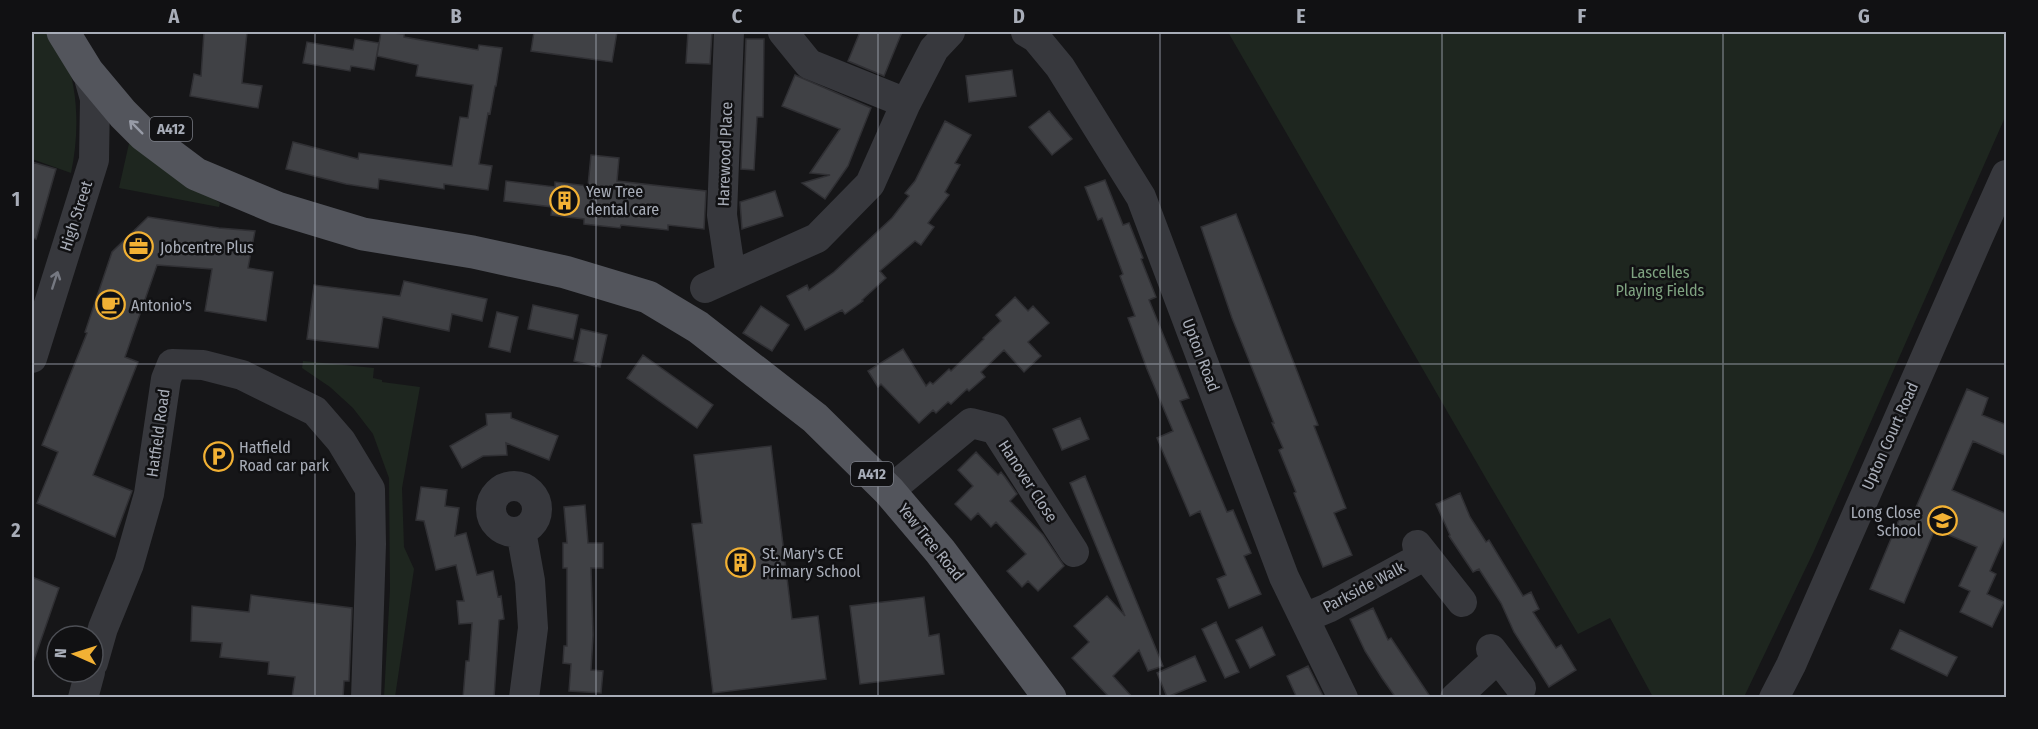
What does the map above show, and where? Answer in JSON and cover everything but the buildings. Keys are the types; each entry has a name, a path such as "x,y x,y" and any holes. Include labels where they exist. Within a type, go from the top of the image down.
{"main road":[{"name":"A412","path":"63,32 87,71 144,135 196,174 276,208"},
{"name":"A412","path":"83,32 129,91 168,127 207,160 276,208"},
{"name":"Yew Tree Road","path":"276,208 363,234 473,252 566,272 648,297 698,327 815,418 889,491 940,551 1050,698"}],"street":[{"name":"Harewood Place","path":"729,32 718,282 817,238 870,184 906,103"},
{"path":"783,32 809,64 906,103 934,49 950,32"},
{"name":"Upton Road","path":"1026,32 1036,38 1060,67 1141,197 1284,577 1343,698"},
{"name":"High Street","path":"33,342 94,160 95,99 87,71"},
{"name":"Upton Court Road","path":"1774,698 1791,664 1972,249 2007,175"},
{"name":"Hatfield Road","path":"105,624 129,564 149,494 166,379 172,364 203,366 242,375 315,411 341,441 370,489 371,543 366,698"},
{"name":"Hanover Close","path":"889,491 971,423 995,429 1074,552"},
{"path":"521,531 530,581 533,628 524,698"},
{"name":"Parkside Walk","path":"1304,618 1328,608 1420,550 1462,602"},
{"path":"1455,698 1494,654 1521,688"}],"green space":[{"path":"32,32 50,32 65,56 70,70 76,114 71,173 32,159"},
{"name":"Lascelles Playing Fields","path":"1228,32 2006,32 2006,115 1813,553 1744,697 1653,697 1610,618 1578,634"},
{"path":"130,139 220,203 219,207 119,188"},
{"path":"303,361 374,368 373,378 382,380 382,382 420,387 402,488 404,547 414,569 395,697 384,697 390,589 389,478 373,434 353,408 330,387 302,368"}],"place":[{"name":"Yew Tree dental care","path":"565,200"},
{"name":"Jobcentre Plus","path":"139,247"},
{"name":"Antonio's","path":"110,305"},
{"name":"Hatfield Road car park","path":"218,456"},
{"name":"Long Close School","path":"1942,521"},
{"name":"St. Mary's CE Primary School","path":"741,562"}]}
